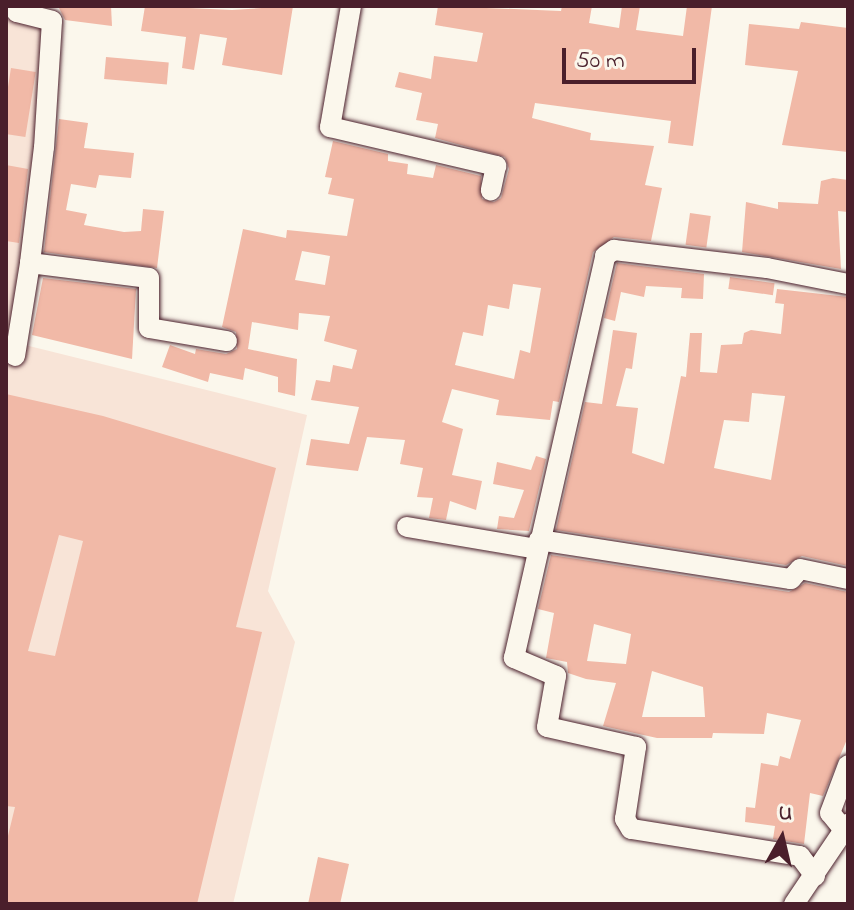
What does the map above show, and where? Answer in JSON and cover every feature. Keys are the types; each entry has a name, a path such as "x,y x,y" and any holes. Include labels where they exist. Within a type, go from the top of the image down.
{"street":[{"path":"15,356 44,147 52,21 17,12 16,6"},
{"path":"351,6 330,127 496,166 491,190"},
{"path":"815,876 800,856 627,825 636,747 547,727 556,676 514,658 605,256 614,250 767,268 848,284"},
{"path":"30,263 149,278 149,328 227,341"},
{"path":"407,527 791,579 799,569 848,579"},
{"path":"794,904 846,827 830,813 848,765"}],"shaded area":[{"path":"6,6 47,23 17,343 307,415 268,591 295,642 233,904 6,904"}],"building":[{"path":"58,6 111,6 112,26 65,20"},
{"path":"145,6 232,10 293,6 282,75 222,65 227,38 200,34 194,70 182,68 186,37 141,31"},
{"path":"438,6 561,11 562,6 592,6 589,23 619,28 622,6 640,6 636,30 683,36 687,6 712,6 693,146 668,143 671,121 535,103 532,118 591,133 590,140 654,146 645,185 662,188 651,241 614,237 593,252 559,402 553,401 550,420 496,415 499,400 452,389 442,422 463,429 452,475 482,481 476,510 450,501 446,520 429,518 433,498 417,497 423,468 400,464 405,440 367,437 358,471 306,465 311,439 349,444 359,407 311,400 316,380 330,382 333,365 352,369 357,350 324,341 330,316 299,313 298,330 252,322 248,349 297,359 295,396 278,392 278,377 245,368 243,380 210,373 208,382 162,367 170,345 195,354 196,349 226,354 237,349 236,332 222,327 243,229 286,238 287,230 347,236 354,199 328,194 332,178 325,177 333,141 388,154 388,161 408,164 407,174 433,178 436,165 481,176 482,199 494,202 501,198 509,169 505,157 435,138 438,124 416,120 422,93 395,87 399,72 431,79 434,56 477,62 483,33 435,25","holes":["302,251 330,256 325,285 295,280","513,284 541,288 530,353 520,350 514,379 455,365 463,332 483,336 488,305 509,309"]},
{"path":"801,22 848,28 848,152 782,145 798,71 745,65 749,24 799,29"},
{"path":"106,57 169,62 167,84 104,79"},
{"path":"11,68 36,72 25,137 6,134 6,100"},
{"path":"59,119 88,123 84,148 134,153 131,178 99,175 96,188 71,184 66,210 87,214 84,225 124,232 141,231 143,209 164,211 157,268 44,252"},
{"path":"6,165 28,169 19,243 6,241"},
{"path":"833,178 848,180 848,212 838,211 841,269 742,252 746,202 778,209 778,202 818,204 821,181"},
{"path":"690,213 711,216 706,248 686,245"},
{"path":"617,263 704,274 703,299 681,298 682,288 646,286 644,297 621,292 615,321 604,318"},
{"path":"730,277 775,283 773,295 728,289"},
{"path":"43,278 136,289 132,359 32,335"},
{"path":"777,289 848,297 848,566 802,556 786,565 556,530 585,402 602,404 613,330 637,333 632,369 626,368 616,406 638,408 632,453 664,464 681,376 686,377 690,333 702,333 700,372 717,373 721,345 742,344 744,333 751,330 781,334 784,304 775,303","holes":["752,393 785,396 771,480 714,468 724,420 749,422"]},
{"path":"6,394 103,416 276,468 236,627 262,632 197,904 6,904 6,844 15,807 6,806","holes":["59,535 83,541 55,656 28,651"]},
{"path":"536,456 546,459 529,531 497,529 499,516 514,518 524,490 493,484 497,462 531,470"},
{"path":"551,555 789,592 805,583 848,592 848,737 823,796 810,793 804,844 773,839 775,826 745,822 746,807 755,808 761,763 778,766 780,756 790,759 801,720 767,713 764,734 713,733 712,738 657,738 603,726 616,683 568,673 567,662 546,658 554,613 538,609","holes":["594,624 631,634 626,664 587,661","652,671 703,687 705,717 642,717"]},
{"path":"318,857 349,864 340,904 308,904"}]}
